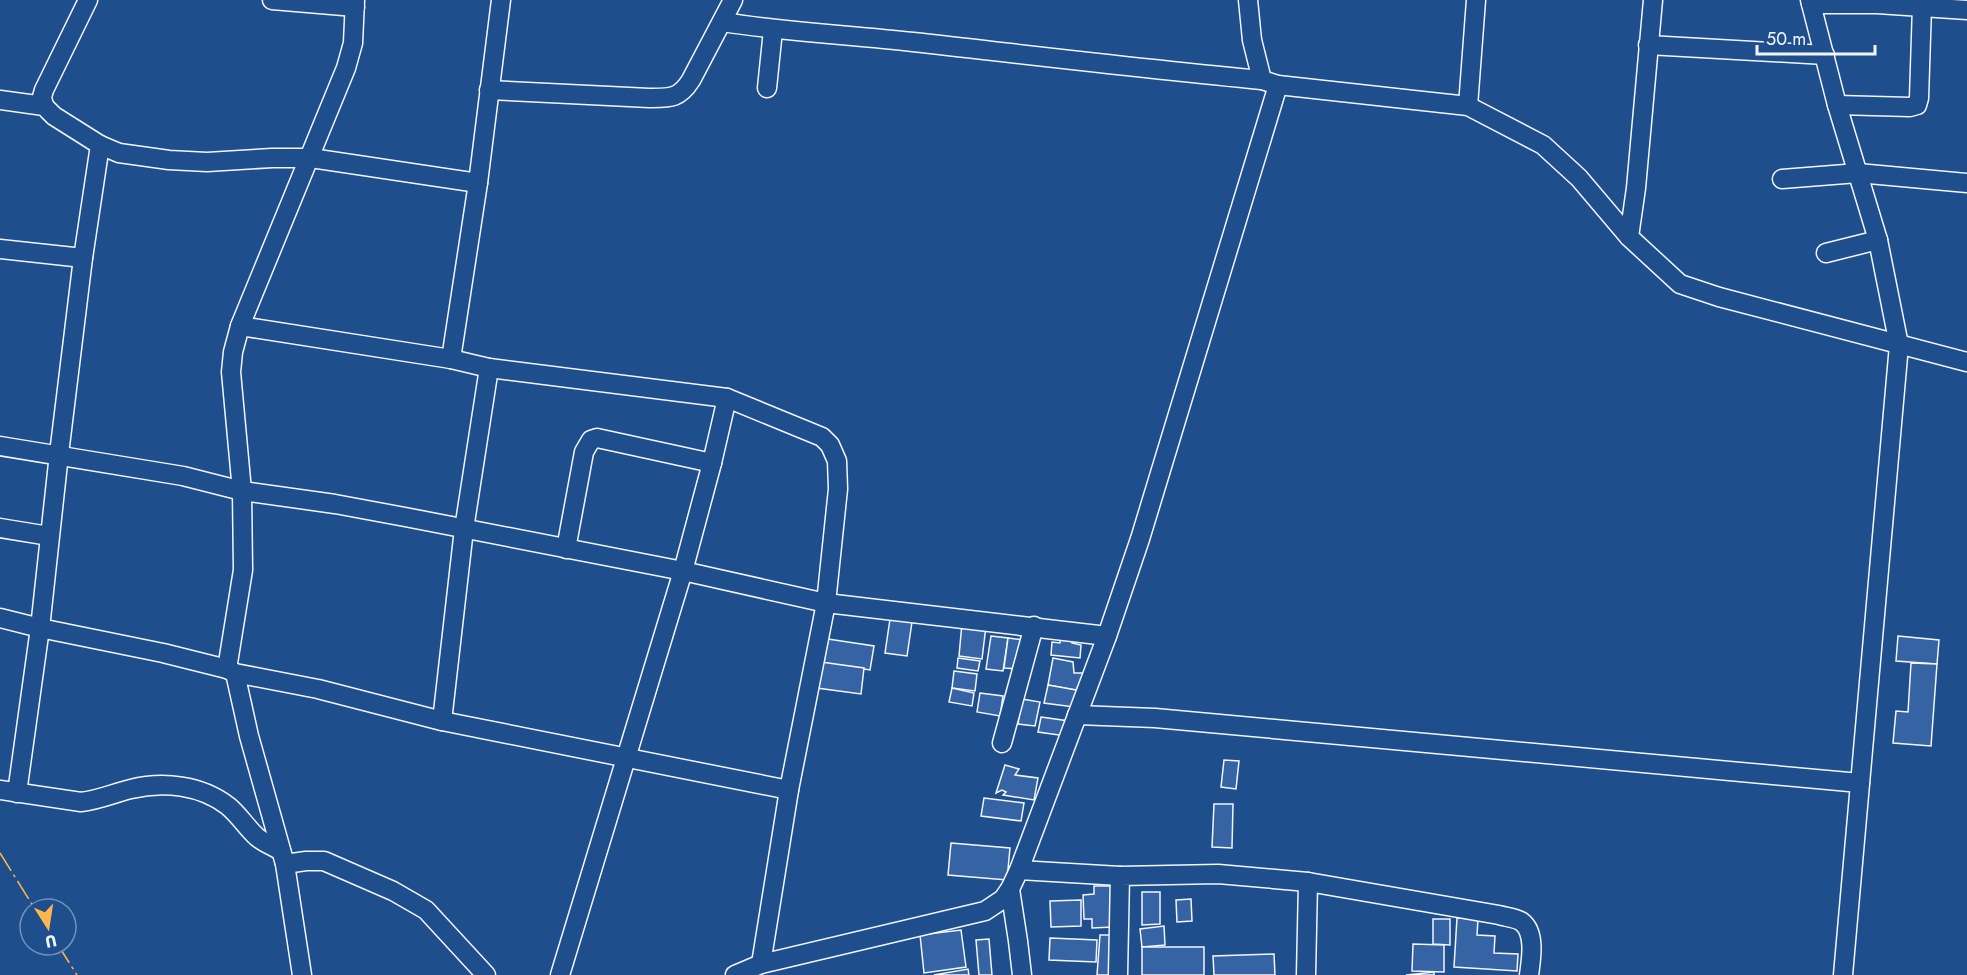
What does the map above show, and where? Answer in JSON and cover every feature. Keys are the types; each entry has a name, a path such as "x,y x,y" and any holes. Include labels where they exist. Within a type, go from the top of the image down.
{"street":[{"path":"88,0 42,97 44,106 54,116 100,145 119,153 169,160 207,162 311,158 478,183"},
{"path":"272,0 355,3 350,56 311,158 240,326 233,352 231,372 242,491 243,570 231,671 283,857 302,975"},
{"path":"452,359 478,183 501,0"},
{"path":"489,90 649,98 677,96 683,92 691,80 733,0"},
{"path":"735,975 761,964 985,911 1003,899 1010,889 1107,636 1140,539 1270,82 1252,40 1248,0"},
{"path":"1468,106 1476,0"},
{"path":"1629,237 1653,0"},
{"path":"1843,975 1899,345 1878,240 1837,105 1811,2 1967,10"},
{"path":"1837,105 1910,108 1917,105 1922,6"},
{"path":"723,22 774,30 910,42 1468,106 1527,135 1557,155 1604,205 1629,237 1680,284 1967,362"},
{"path":"767,88 774,30"},
{"path":"1648,45 1825,55"},
{"path":"0,100 44,106"},
{"path":"100,145 83,258 40,628 8,791 81,802 149,786 178,786 199,790 230,807 256,836 283,857 324,861 393,891 426,910 486,975"},
{"path":"1782,179 1858,173 1967,183"},
{"path":"1826,253 1878,240"},
{"path":"0,249 83,258"},
{"path":"240,326 452,359 489,368 727,398 822,437 830,446 837,462 838,489 826,603 789,790 761,964"},
{"path":"442,721 464,529 489,368"},
{"path":"560,975 683,571 727,398"},
{"path":"566,549 584,452 591,440 597,438 712,463"},
{"path":"0,446 183,476 242,491 335,504 683,571 826,603 1107,636"},
{"path":"0,528 49,536"},
{"path":"0,618 318,689 442,721 789,790"},
{"path":"1002,742 1034,626"},
{"path":"1077,715 1155,718 1860,783"},
{"path":"1019,870 1120,876 1218,874 1308,882 1499,915 1522,922 1528,931 1531,951 1529,975"},
{"path":"1118,975 1120,876"},
{"path":"1306,975 1308,882"},
{"path":"1010,889 1022,975"}],"building":[{"path":"890,619 912,622 907,656 885,653"},
{"path":"962,623 986,626 982,659 959,656"},
{"path":"1074,633 1072,643 1081,645 1080,658 1051,655 1052,642 1060,643 1060,636"},
{"path":"991,636 1008,638 1003,671 986,669"},
{"path":"1898,636 1939,640 1937,664 1896,661"},
{"path":"1008,638 1024,640 1020,669 1004,668"},
{"path":"828,639 874,646 870,670 824,663"},
{"path":"958,658 980,661 978,671 957,668"},
{"path":"1053,658 1073,662 1074,673 1085,673 1076,690 1048,685"},
{"path":"821,662 864,668 861,694 817,688"},
{"path":"1911,663 1937,664 1931,746 1893,743 1896,711 1908,712"},
{"path":"954,671 977,674 975,691 952,688"},
{"path":"1048,685 1076,690 1074,707 1044,703"},
{"path":"952,688 974,693 972,706 949,702"},
{"path":"980,693 1003,696 1000,716 977,712"},
{"path":"1022,699 1040,702 1035,726 1018,724"},
{"path":"1041,717 1069,721 1066,736 1038,732"},
{"path":"1224,760 1239,761 1236,789 1221,787"},
{"path":"1005,765 1019,769 1015,775 1038,778 1034,800 1003,795 1006,792 1002,790 996,793"},
{"path":"984,798 1024,803 1021,821 981,816"},
{"path":"1214,804 1233,804 1232,848 1212,847"},
{"path":"951,843 1010,848 1007,880 948,875"},
{"path":"1094,886 1112,886 1113,927 1092,928 1092,919 1084,919 1083,895 1094,894"},
{"path":"1142,892 1160,892 1160,924 1142,925"},
{"path":"1191,899 1192,921 1177,922 1176,900"},
{"path":"1081,900 1081,926 1051,927 1050,901"},
{"path":"1457,918 1478,919 1477,935 1495,936 1494,953 1518,954 1517,971 1454,967"},
{"path":"1433,919 1450,919 1450,945 1433,944"},
{"path":"1164,926 1165,945 1142,947 1140,929"},
{"path":"961,930 966,967 924,973 920,935"},
{"path":"1100,935 1117,935 1114,975 1097,975"},
{"path":"1050,938 1097,940 1096,962 1049,960"},
{"path":"989,939 992,975 979,975 976,940"},
{"path":"1413,944 1444,945 1444,972 1412,971"},
{"path":"1142,947 1204,947 1204,975 1142,975"},
{"path":"1274,954 1275,975 1214,975 1213,956"},
{"path":"968,969 969,975 934,975"},
{"path":"1434,972 1434,975 1406,975"}],"power":[{"path":"0,853 28,897"},
{"path":"66,957 77,975"}]}
